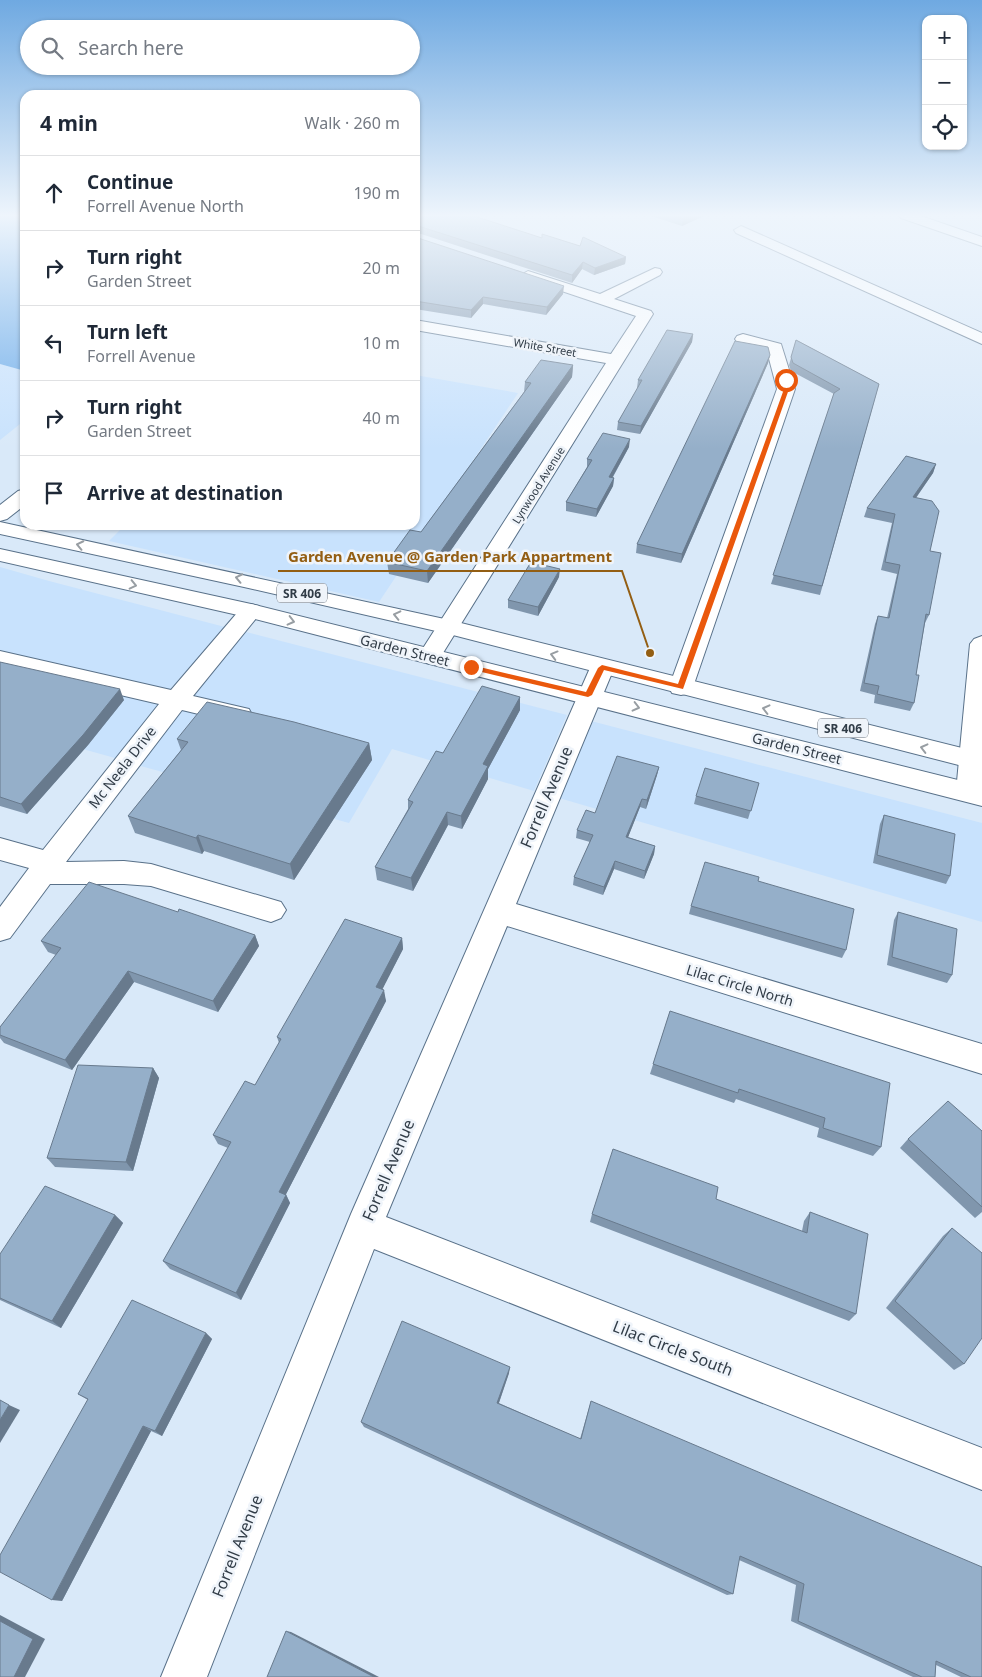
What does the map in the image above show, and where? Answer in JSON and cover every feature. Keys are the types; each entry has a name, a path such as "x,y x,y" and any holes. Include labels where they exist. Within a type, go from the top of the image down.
{"street":[{"path":"584,293 601,299 612,293"},
{"path":"881,293 982,339"},
{"name":"Lynwood Avenue","path":"430,656 645,314 601,299"},
{"name":"White Street","path":"420,326 616,360"},
{"path":"681,687 786,389 786,380 776,367 775,348 743,339"},
{"path":"0,515 20,499"},
{"name":"Garden Street","path":"0,528 244,580 449,627 595,681 975,794"},
{"name":"Garden Street","path":"0,555 251,611 430,656 595,681 681,687 977,761"},
{"name":"Mc Neela Drive","path":"0,929 175,699 251,611"},
{"path":"975,794 982,644"},
{"path":"0,659 259,719"},
{"name":"Forrell Avenue","path":"184,1677 364,1228 595,681"},
{"path":"0,849 70,875 134,872 151,875 271,910"},
{"name":"Lilac Circle North","path":"498,912 982,1059"},
{"name":"Lilac Circle South","path":"364,1228 982,1469"}],"shaded area":[{"path":"0,293 20,293 20,370 0,364"},
{"path":"0,364 20,370 20,424 0,440"},
{"path":"420,376 518,393 379,602 109,541 120,530 420,530"},
{"path":"0,567 225,627 171,688 115,758 0,726"},
{"path":"246,632 567,715 534,791 392,749 349,823 137,765 186,702"},
{"path":"591,721 982,823 982,922 559,798"}],"building":[{"path":"420,293 558,293 547,307 483,297 471,310 420,302"},
{"path":"667,330 693,334 641,426 618,422 642,380 638,380"},
{"path":"796,340 879,384 822,586 773,575 834,393 840,389 793,363 791,357"},
{"path":"735,341 768,347 770,355 682,554 637,544"},
{"path":"541,360 573,365 427,571 387,562 410,530 421,532 531,383 525,382"},
{"path":"603,433 630,439 609,477 614,478 597,509 566,502 592,460 587,459"},
{"path":"906,456 936,464 913,497 932,501 939,511 930,551 941,553 929,615 926,614 916,675 919,675 914,703 877,694 879,686 864,683 878,616 889,618 900,565 885,562 895,514 867,508"},
{"path":"531,562 560,569 538,607 508,600"},
{"path":"0,662 120,689 83,735 21,804 0,797"},
{"path":"482,686 520,697 483,764 488,766 461,816 447,812 411,878 375,867 413,802 408,800 436,751 443,753"},
{"path":"207,702 294,722 369,743 290,864 198,835 196,838 128,816 188,742 177,739"},
{"path":"617,756 659,767 647,800 642,799 626,837 655,846 645,871 615,861 604,887 574,877 593,835 577,830 586,810 595,813"},
{"path":"705,768 759,783 751,811 696,796"},
{"path":"884,815 955,834 950,876 877,855"},
{"path":"705,862 759,877 758,881 854,909 846,950 691,906"},
{"path":"89,882 178,912 179,909 255,935 213,1001 128,971 65,1060 0,1035 0,1027 61,948 41,941"},
{"path":"898,912 957,929 952,975 892,957"},
{"path":"345,919 402,938 376,987 384,990 279,1192 286,1195 236,1293 163,1261 231,1142 213,1135 245,1081 255,1085 281,1039 277,1037"},
{"path":"670,1011 890,1083 881,1147 823,1128 825,1118 739,1089 738,1093 653,1064"},
{"path":"78,1065 153,1068 126,1162 47,1158"},
{"path":"948,1101 982,1131 982,1207 908,1139"},
{"path":"613,1149 718,1187 716,1199 807,1233 810,1212 868,1234 856,1314 592,1214"},
{"path":"45,1186 115,1215 52,1321 0,1298 0,1254"},
{"path":"952,1228 982,1253 982,1338 964,1364 895,1301"},
{"path":"132,1300 206,1333 155,1431 143,1426 52,1600 0,1572 0,1555 88,1399 78,1394"},
{"path":"402,1321 510,1367 497,1403 581,1439 591,1401 982,1567 982,1677 971,1677 936,1661 935,1677 922,1677 798,1621 804,1584 740,1556 733,1594 361,1422"},
{"path":"0,1400 9,1405 0,1420"},
{"path":"0,1621 33,1639 14,1677 0,1677"},
{"path":"286,1631 374,1677 267,1677"}],"place":[{"name":"Garden Avenue @ Garden Park Appartment","path":"650,653"}],"route":[{"path":"471,667 588,695 602,668 681,687 786,389 786,380"}]}
